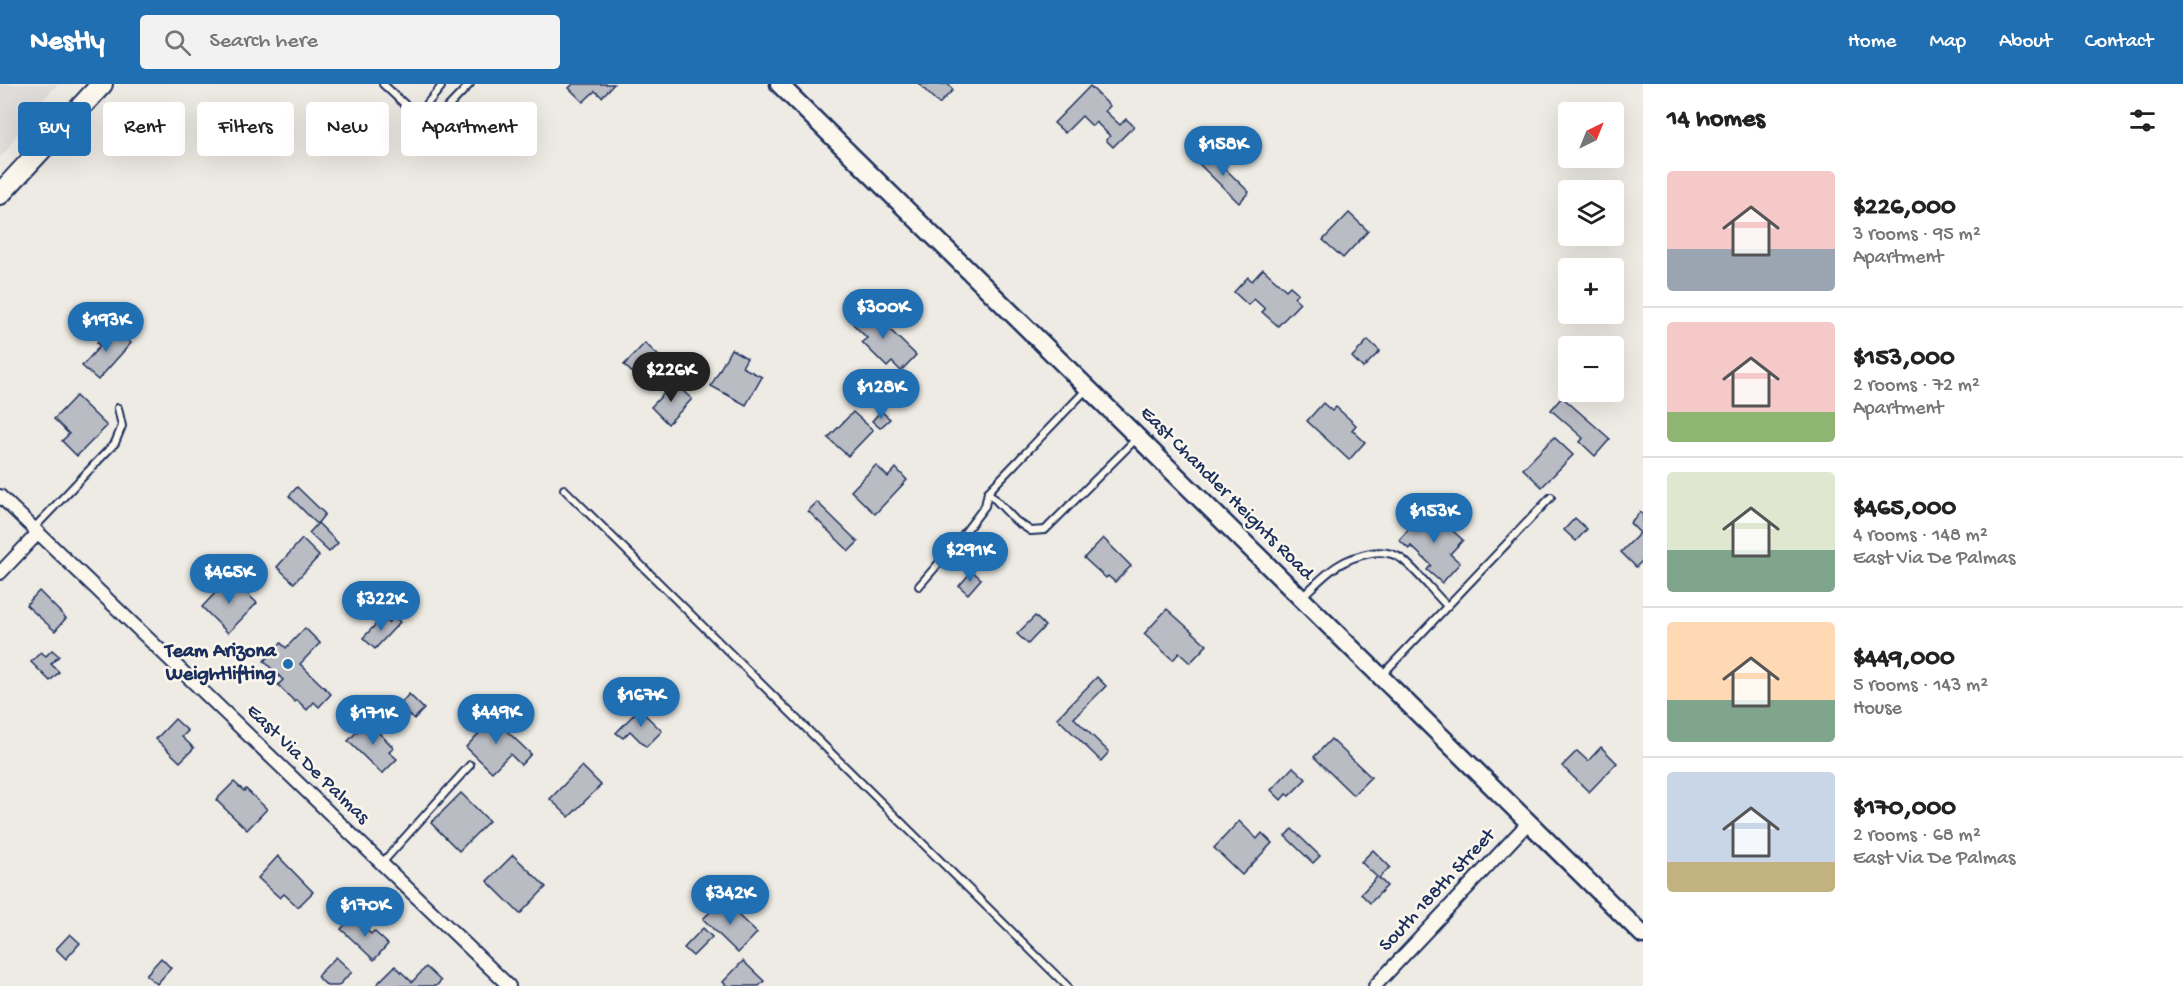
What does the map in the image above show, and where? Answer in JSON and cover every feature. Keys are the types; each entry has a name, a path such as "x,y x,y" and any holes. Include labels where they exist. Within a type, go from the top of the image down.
{"main road":[{"path":"0,194 102,84"},
{"name":"East Chandler Heights Road","path":"779,84 1643,935"}],"street":[{"name":"East Via De Palmas","path":"0,496 510,986"},
{"path":"0,573 36,531"},
{"name":"South 188th Street","path":"1375,986 1529,822"}],"lane":[{"path":"383,84 402,102"},
{"path":"429,102 441,84"},
{"path":"453,102 471,84"},
{"path":"919,586 985,506 988,492 1088,388"},
{"path":"36,531 114,443 122,426 118,408"},
{"path":"988,492 1016,521 1031,531 1045,530 1138,436"},
{"path":"564,489 1067,986"},
{"path":"1381,676 1551,497"},
{"path":"1301,597 1343,561 1363,554 1386,552 1402,559 1447,606"},
{"path":"382,864 470,765"}],"shaded area":[{"path":"0,84 58,84 41,102 18,102 18,133 0,157"}],"building":[{"path":"573,84 614,84 602,97 595,91 583,102 569,88"},
{"path":"919,84 948,84 953,90 939,104"},
{"path":"1090,86 1110,106 1105,111 1120,125 1126,119 1134,126 1113,147 1106,140 1110,136 1096,122 1092,126 1082,116 1065,133 1054,123"},
{"path":"1207,151 1249,192 1239,203 1197,162"},
{"path":"1349,213 1368,231 1343,258 1323,240"},
{"path":"1263,269 1286,290 1290,286 1298,293 1294,297 1300,303 1278,326 1262,312 1265,309 1254,299 1248,305 1234,292 1248,277 1252,281"},
{"path":"871,305 883,317 880,320 916,355 901,371 892,362 887,367 862,342 867,338 853,324"},
{"path":"112,327 131,343 98,380 82,366 100,346 97,343"},
{"path":"1368,340 1380,351 1363,368 1352,357"},
{"path":"645,343 663,360 642,382 624,365"},
{"path":"731,349 747,358 742,367 762,377 746,405 711,386"},
{"path":"674,383 692,399 668,424 651,407"},
{"path":"76,396 107,426 77,456 62,441 69,434 54,419"},
{"path":"1558,402 1568,402 1610,439 1595,456 1580,442 1583,438 1551,410"},
{"path":"1323,403 1332,411 1336,407 1356,425 1352,430 1365,442 1349,460 1307,421"},
{"path":"881,411 890,419 880,428 872,421"},
{"path":"853,412 873,430 848,456 828,438"},
{"path":"1554,437 1573,455 1542,487 1523,469"},
{"path":"876,465 888,477 896,468 907,480 875,514 851,491"},
{"path":"297,487 325,514 317,524 289,496"},
{"path":"817,502 858,542 849,551 808,511"},
{"path":"1427,508 1463,540 1450,554 1460,563 1442,583 1427,570 1431,565 1411,546 1409,549 1399,540"},
{"path":"1640,512 1643,515 1643,560 1636,567 1621,552 1640,533 1630,523"},
{"path":"1575,518 1587,529 1576,541 1564,530"},
{"path":"318,523 338,543 329,552 309,533"},
{"path":"1103,538 1131,566 1115,582 1108,576 1106,578 1084,558"},
{"path":"302,539 319,556 294,583 277,567"},
{"path":"972,571 981,579 968,594 959,586"},
{"path":"230,577 257,603 228,633 202,607"},
{"path":"39,591 66,618 55,631 26,605"},
{"path":"1167,609 1207,645 1190,663 1179,653 1173,660 1144,634"},
{"path":"1035,616 1045,626 1028,644 1017,634"},
{"path":"383,617 388,623 394,617 400,622 375,649 363,638"},
{"path":"305,628 320,643 300,664 331,694 319,707 314,702 307,710 278,685 283,680 264,661 281,643 286,648"},
{"path":"52,650 59,656 51,664 59,672 50,681 31,662 41,652 46,656"},
{"path":"1097,677 1106,686 1074,718 1109,752 1101,761 1057,718"},
{"path":"409,694 424,709 414,719 399,705"},
{"path":"639,709 662,731 646,747 630,731 623,738 616,733"},
{"path":"490,715 531,754 521,765 510,754 492,772 466,747 483,729 479,726"},
{"path":"370,718 382,730 379,733 394,748 389,752 397,759 382,774 348,741"},
{"path":"175,719 188,731 182,737 194,748 180,762 156,739"},
{"path":"1331,739 1371,777 1353,795 1314,757"},
{"path":"1601,747 1617,763 1589,792 1562,766 1577,751 1588,761"},
{"path":"582,766 601,785 569,817 550,799"},
{"path":"1293,767 1306,779 1289,796 1286,794 1281,800 1271,790"},
{"path":"234,782 244,791 246,789 267,809 247,830 216,800"},
{"path":"461,793 489,821 459,851 431,823"},
{"path":"1239,821 1257,839 1262,833 1272,843 1242,875 1214,848"},
{"path":"1292,829 1320,856 1313,863 1285,836"},
{"path":"1373,850 1390,867 1379,878 1387,886 1370,903 1361,894 1377,877 1361,862"},
{"path":"513,855 546,887 520,914 487,881"},
{"path":"278,856 313,892 298,907 284,894 280,898 258,878"},
{"path":"722,900 757,933 738,953 703,919"},
{"path":"353,917 371,934 374,931 388,944 374,960 341,929"},
{"path":"703,928 712,937 693,956 684,948"},
{"path":"70,934 80,943 66,959 56,949"},
{"path":"336,957 352,972 338,986 327,986 317,976"},
{"path":"161,958 171,968 157,984 146,975"},
{"path":"743,961 764,981 759,986 727,986 723,982"},
{"path":"395,966 412,982 426,967 441,981 436,986 378,986 377,984"}],"place":[{"name":"Team Arizona Weightlifting","path":"288,664"}]}
